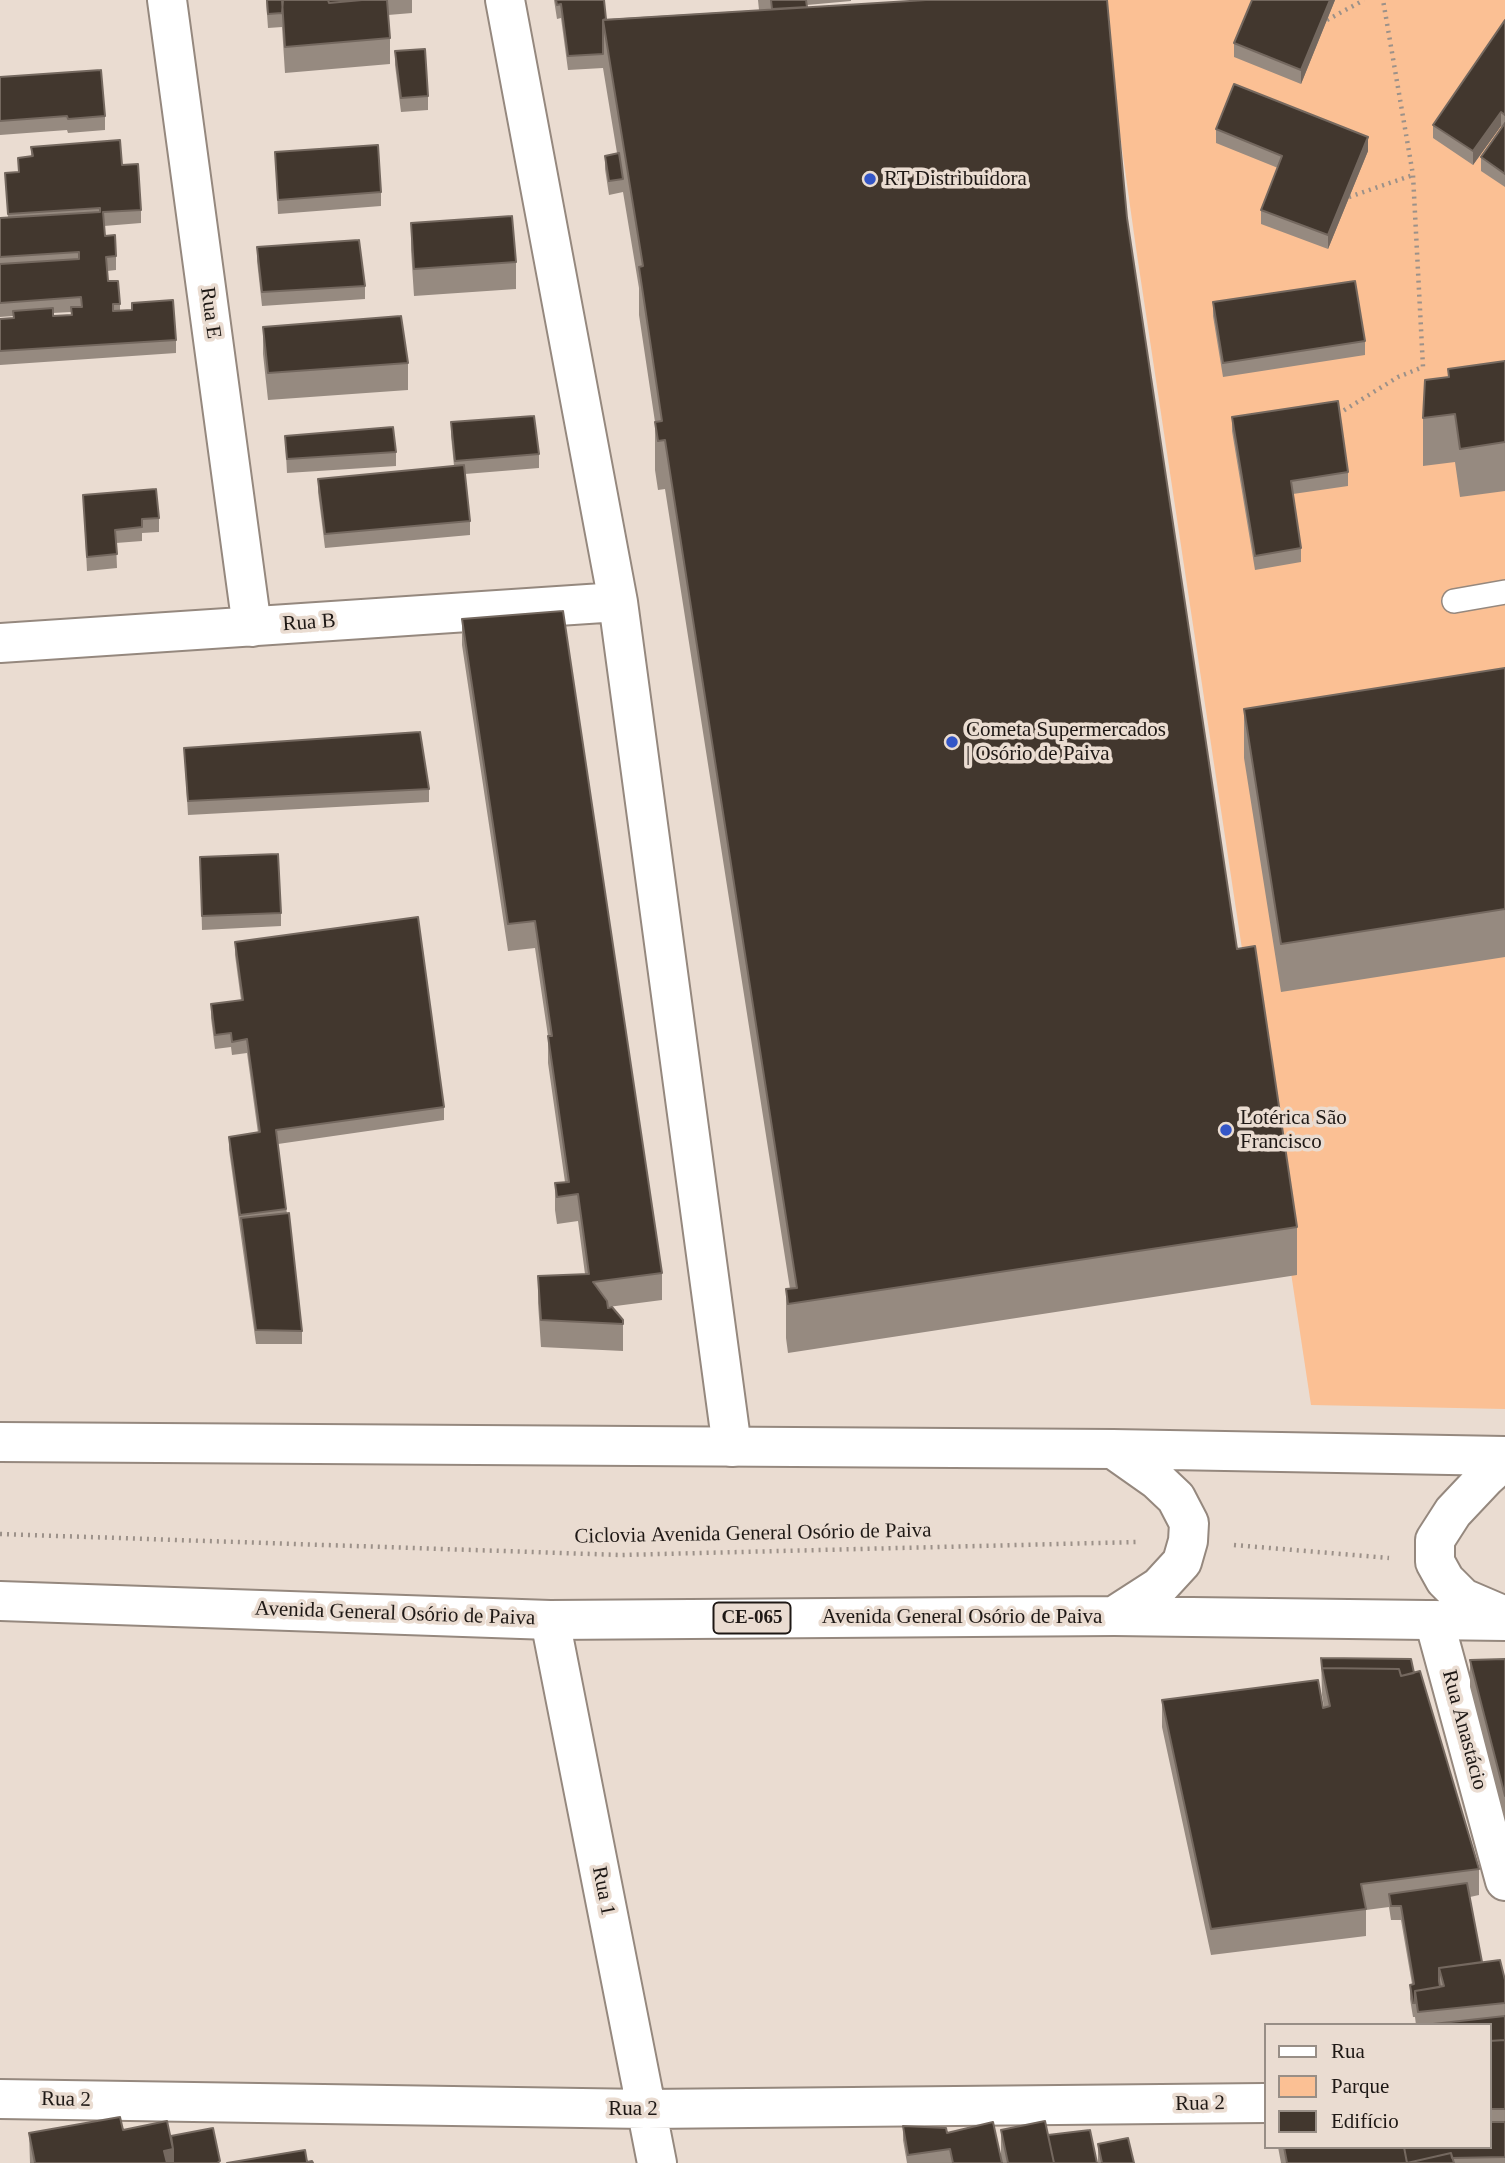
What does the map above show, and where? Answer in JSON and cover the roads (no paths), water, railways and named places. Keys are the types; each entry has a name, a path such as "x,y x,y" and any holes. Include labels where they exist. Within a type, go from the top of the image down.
{"street":[{"name":"Rua E","path":"167,0 253,626"},
{"path":"505,0 618,602 732,1447"},
{"name":"Rua B","path":"0,643 618,602"},
{"path":"0,1442 1113,1449 1505,1458"},
{"path":"1113,1449 1157,1479 1175,1498 1189,1523 1188,1541 1182,1562 1159,1587 1114,1616"},
{"path":"1505,1458 1453,1512 1436,1540 1435,1562 1445,1580 1463,1598 1505,1618"},
{"name":"Avenida General Osório de Paiva","path":"0,1601 550,1620 1114,1616 1434,1620 1505,1618"},
{"name":"Rua 1","path":"550,1620 657,2163"},
{"name":"Rua Anastácio","path":"1434,1620 1505,1881"},
{"name":"Rua 2","path":"0,2099 646,2109 1264,2103"}],"lane":[{"path":"1454,600 1505,592"}],"place":[{"name":"RT Distribuidora","path":"870,179"},
{"name":"Cometa Supermercados | Osório de Paiva","path":"952,742"},
{"name":"Lotérica São Francisco","path":"1226,1130"}]}
